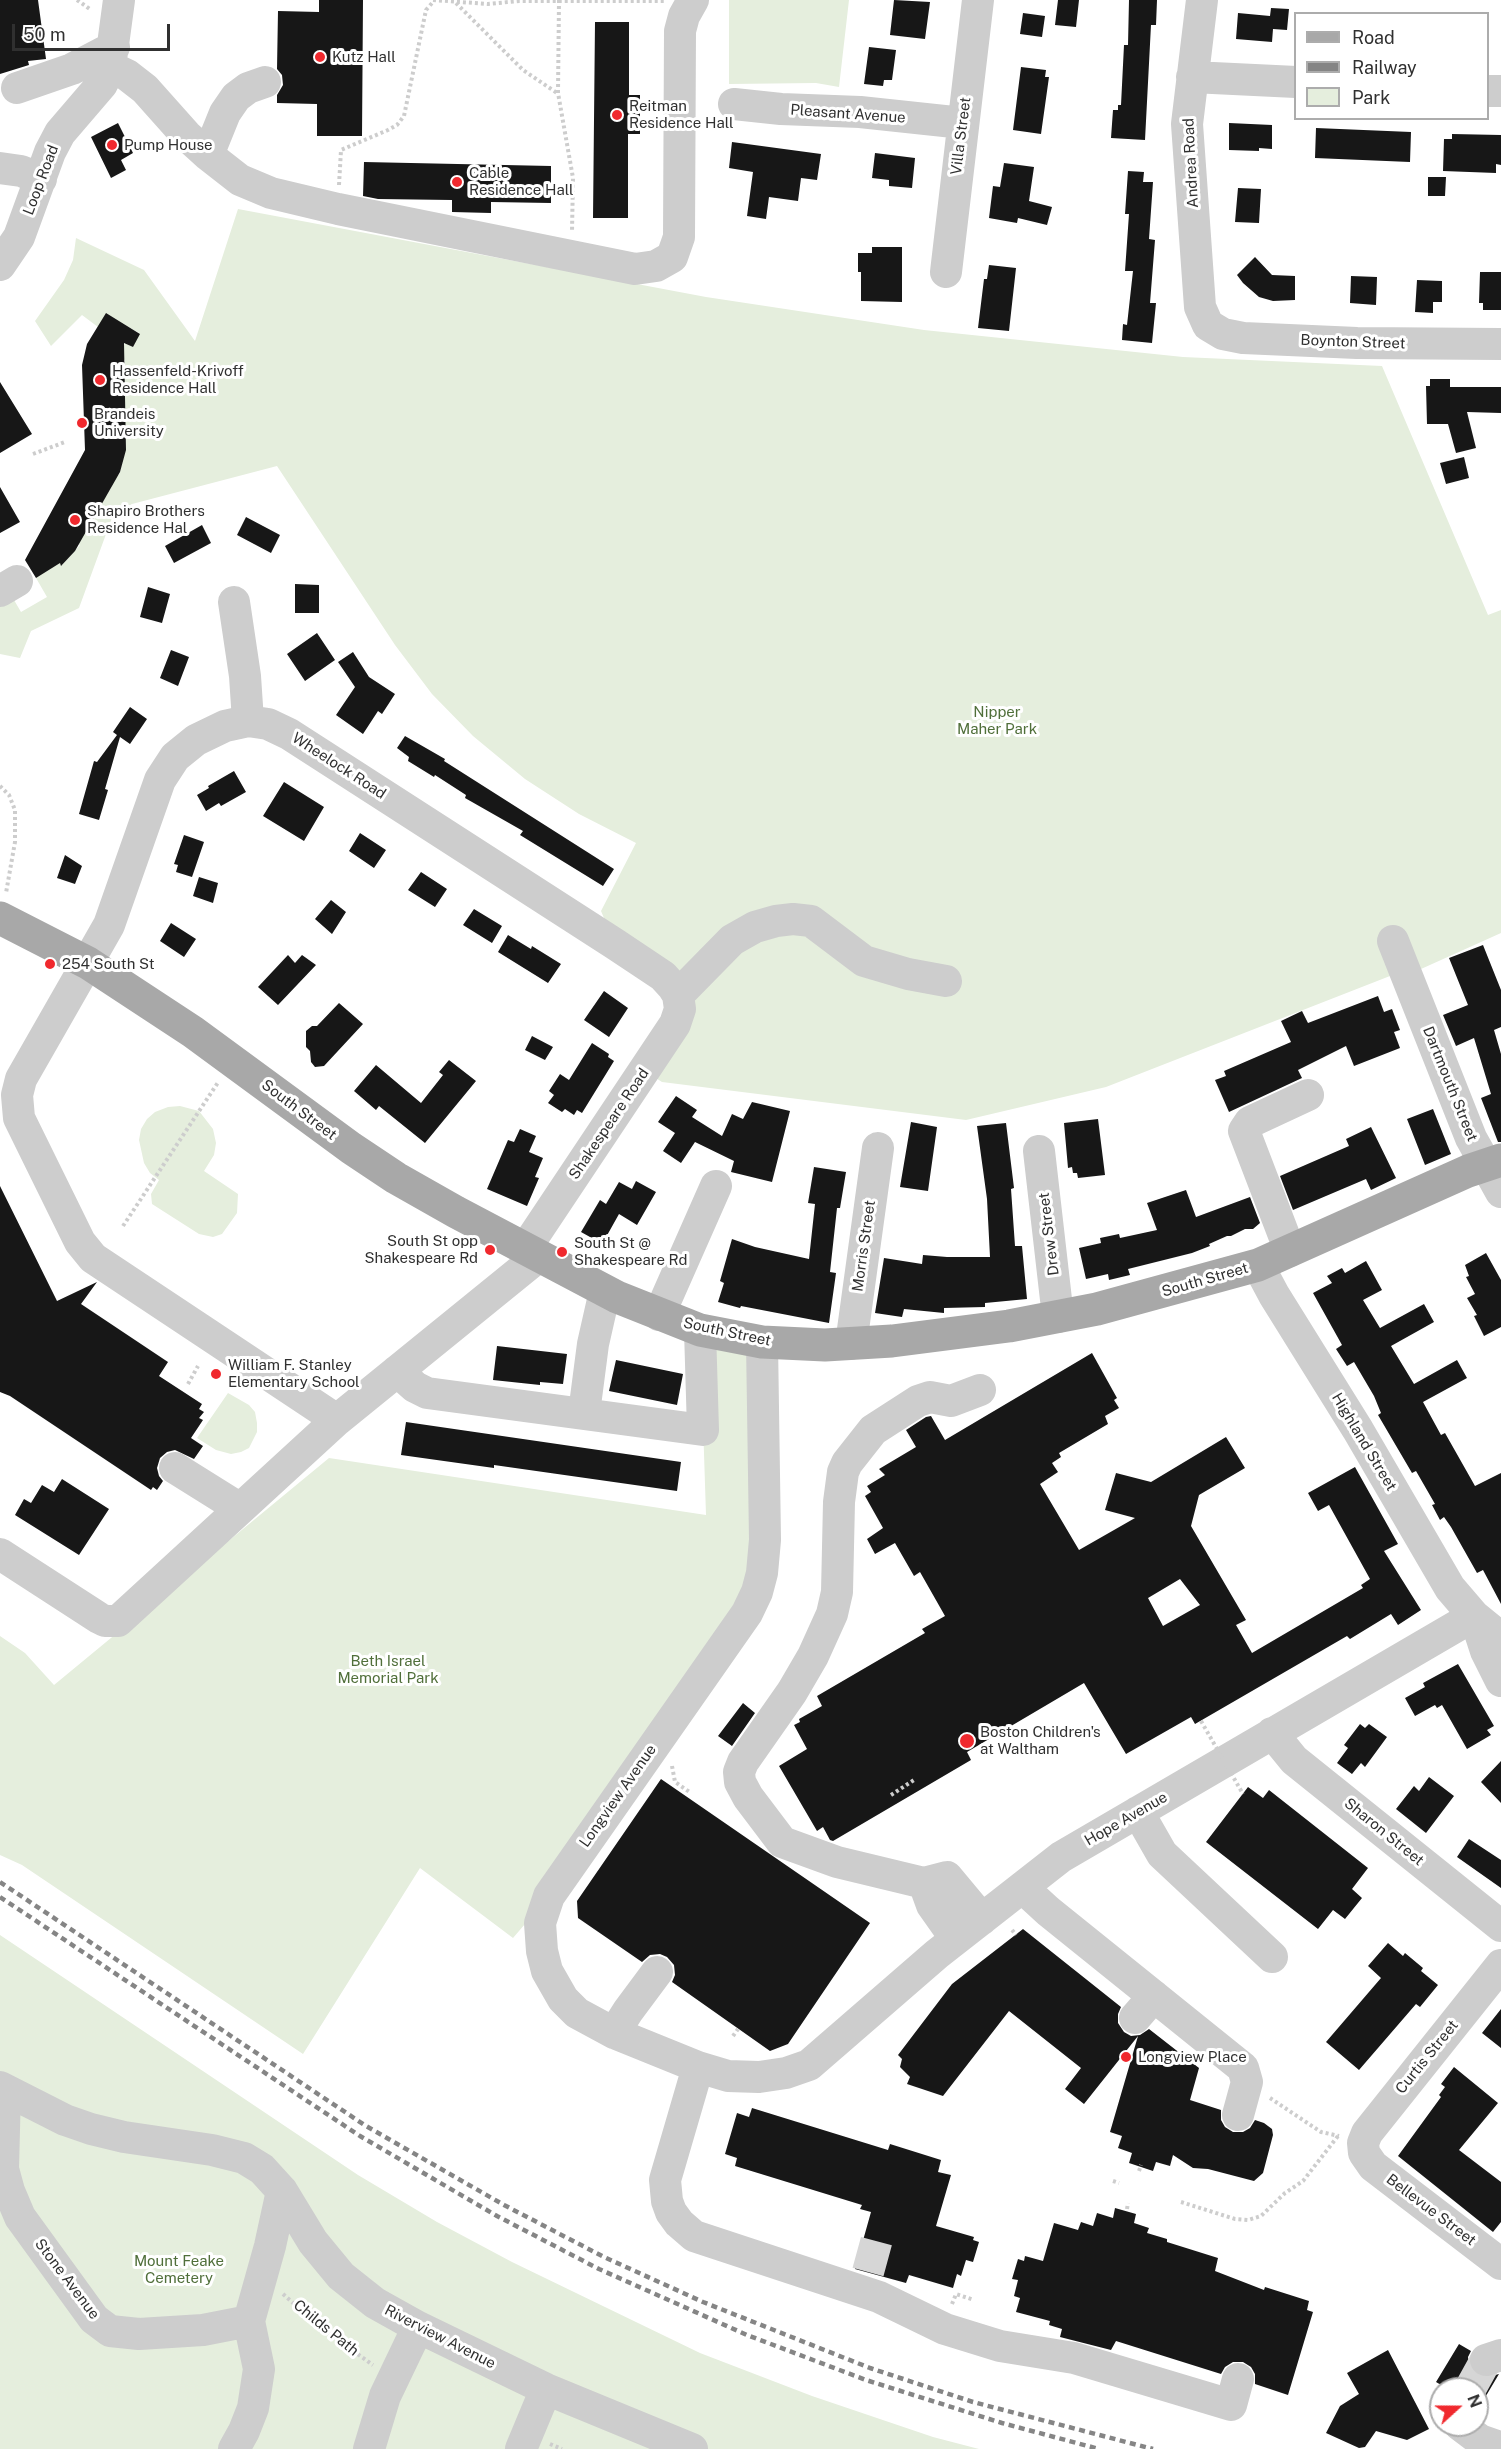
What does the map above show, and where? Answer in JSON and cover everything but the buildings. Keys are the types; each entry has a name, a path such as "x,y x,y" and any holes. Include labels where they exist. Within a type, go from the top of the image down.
{"main road":[{"name":"South Street","path":"1,918 88,963 192,1032 396,1178 605,1291 700,1330 762,1342 798,1345 851,1344 949,1334 1058,1317 1258,1265 1496,1172"}],"street":[{"name":"Loop Road","path":"0,265 19,237 50,152 60,133 102,84 112,57 118,0"},
{"name":"Villa Street","path":"946,272 978,0"},
{"name":"Andrea Road","path":"1202,0 1188,111 1188,140 1200,307 1208,325"},
{"path":"17,88 112,57 127,75 145,89 186,135 208,155 240,180 271,193 568,256 635,268 656,266 672,257 680,237 680,30 684,16 693,1"},
{"path":"1192,77 1294,82"},
{"path":"208,155 225,113 236,97 248,88 265,82"},
{"name":"Pleasant Avenue","path":"734,104 781,109 860,112 963,123"},
{"path":"0,168 21,171 41,179"},
{"name":"Boynton Street","path":"1208,325 1223,334 1242,338 1357,343 1501,344"},
{"path":"234,602 245,676 248,721"},
{"name":"Wheelock Road","path":"337,1420 100,1263 80,1242 21,1126 17,1111 17,1095 21,1079 114,916 154,794 175,757 196,740 225,726 248,721 268,724 289,734 644,963 669,982 678,995"},
{"path":"678,995 732,940 755,927 794,919 811,921 864,961 908,974 946,981"},
{"name":"Dartmouth Street","path":"1393,941 1471,1138 1496,1172"},
{"name":"Shakespeare Road","path":"0,1554 99,1618 112,1622 124,1617 238,1508 532,1252 675,1024 680,1009 678,995"},
{"path":"1290,1251 1244,1131 1250,1122 1308,1095"},
{"name":"Morris Street","path":"851,1344 878,1148"},
{"name":"Drew Street","path":"1039,1151 1058,1317"},
{"path":"659,1315 716,1186"},
{"name":"Highland Street","path":"1258,1265 1450,1588 1474,1616 1501,1638"},
{"path":"584,1413 593,1344 605,1291"},
{"path":"397,1371 415,1387 427,1393 703,1430 700,1330"},
{"name":"Longview Avenue","path":"762,1342 765,1539 762,1573 757,1592 747,1613 549,1896 542,1911 540,1936 548,1971 557,1991 577,2013 614,2033 698,2067 728,2076 759,2077 786,2073 809,2065"},
{"path":"980,1390 951,1401 930,1397 918,1401 873,1430 847,1463 839,1502 838,1572 832,1614 817,1648 792,1692 743,1762 739,1772 742,1786 748,1797 782,1842 837,1862 935,1880 982,1919"},
{"path":"175,1468 238,1508"},
{"name":"Highland Street","path":"1474,1616 1486,1651 1501,1681"},
{"name":"Hope Avenue","path":"809,2065 956,1939 1062,1857 1474,1616"},
{"name":"Sharon Street","path":"1272,1733 1294,1760 1501,1926"},
{"path":"1138,1812 1162,1854 1272,1957"},
{"path":"935,1880 932,1905 956,1939"},
{"path":"1023,1888 1145,2007 1236,2061 1243,2068 1247,2082 1238,2115"},
{"name":"Curtis Street","path":"1355,2146 1363,2143 1367,2133 1501,1965"},
{"path":"614,2033 657,1972"},
{"path":"698,2067 665,2180 667,2201 679,2223 687,2231 705,2241 865,2282 879,2297 966,2337 1000,2346 1074,2358 1230,2405 1238,2379"},
{"name":"Riverview Avenue","path":"3,2089 46,2111 91,2129 124,2137 203,2148 244,2158 262,2169 282,2191 313,2242 341,2276 375,2303 418,2327 546,2389 692,2449"},
{"name":"Stone Avenue","path":"3,2089 3,2169 9,2191 21,2217 94,2319 110,2331 139,2334 203,2331 249,2321"},
{"name":"Bellevue Street","path":"1355,2146 1373,2166 1498,2257"},
{"path":"234,2449 253,2408 259,2369 249,2321 282,2191"},
{"path":"369,2449 380,2409 418,2327"},
{"path":"521,2449 546,2389"},
{"path":"1476,2437 1500,2447"}],"path":[{"path":"338,209 341,150 388,130 397,125 404,116 426,10 433,1 488,4 559,0 693,1"},
{"path":"559,0 558,93 573,178 572,232 568,256"},
{"path":"456,3 523,70 558,93"},
{"path":"33,454 65,442"},
{"path":"0,786 9,795 15,810 15,842 1,918"},
{"path":"123,1226 219,1080"},
{"path":"188,1384 198,1366"},
{"path":"1201,1721 1243,1794"},
{"path":"665,1761 672,1766 675,1782 691,1793"},
{"path":"891,1795 914,1780"},
{"path":"1012,1930 1016,1935"},
{"path":"733,2036 738,2029"},
{"path":"1247,2082 1312,2127 1338,2136 1355,2146"},
{"path":"1180,2202 1234,2219 1248,2220 1261,2216 1285,2193 1303,2181 1338,2136"},
{"path":"1139,2171 1141,2165"},
{"path":"1113,2181 1119,2183"},
{"path":"1126,2209 1128,2203"},
{"name":"Childs Path","path":"261,2276 320,2327 362,2357 394,2376"},
{"path":"951,2309 956,2294 974,2300"}],"green space":[{"path":"729,0 849,0 839,87 816,83 729,84"},
{"name":"Nipper Maher Park","path":"238,209 706,297 924,330 1183,357 1382,366 1488,615 1501,610 1501,933 1421,969 1390,976 1106,1087 966,1120 662,1082 645,1071 679,1017 615,944 601,911 636,843 579,814 525,779 473,736 432,694 395,645 277,466 132,504 113,515 79,608 31,631 20,658 0,654 0,576 21,612 47,597 36,578 59,561 62,565 80,545 77,543 111,488 115,474 119,475 126,448 123,368 125,360 118,356 125,343 133,347 139,333 106,314 98,327 82,315 51,346 35,321 64,280 73,260 76,238 144,270 195,341"},
{"path":"180,1106 199,1111 213,1129 216,1143 214,1155 204,1171 238,1194 237,1213 222,1234 213,1237 199,1234 152,1204 151,1194 159,1180 150,1173 144,1163 139,1140 141,1129 155,1112 168,1107"},
{"name":"Beth Israel Memorial Park","path":"700,1330 762,1342 762,1573 549,1896 513,1938 420,1868 303,2054 22,1865 0,1855 0,1636 25,1653 54,1685 329,1458 706,1515"},
{"path":"228,1393 249,1405 255,1412 257,1423 257,1432 249,1448 231,1454 216,1450 197,1438"},
{"name":"Mount Feake Cemetery","path":"0,1935 358,2175 437,2222 512,2262 700,2353 812,2396 933,2437 979,2449 0,2449"}],"tunnel":[{"path":"868,2272 877,2239"},
{"path":"1477,2377 1486,2360"}],"railway":[{"path":"0,1882 366,2126 504,2205 604,2257 703,2302 870,2368 973,2402 1153,2449"},
{"path":"0,1897 360,2136 497,2216 599,2269 747,2335 866,2380 1002,2423 1099,2449"}],"place":[{"name":"Kutz Hall","path":"320,57"},
{"name":"Reitman Residence Hall","path":"617,115"},
{"name":"Pump House","path":"112,145"},
{"name":"Cable Residence Hall","path":"457,182"},
{"name":"Hassenfeld-Krivoff Residence Hall","path":"100,380"},
{"name":"Brandeis University","path":"82,423"},
{"name":"Shapiro Brothers Residence Hal","path":"75,520"},
{"name":"254 South St","path":"50,964"},
{"name":"South St opp Shakespeare Rd","path":"490,1250"},
{"name":"South St @ Shakespeare Rd","path":"562,1252"},
{"name":"William F. Stanley Elementary School","path":"216,1374"},
{"name":"Boston Children's at Waltham","path":"967,1741"},
{"name":"Longview Place","path":"1126,2057"}]}
